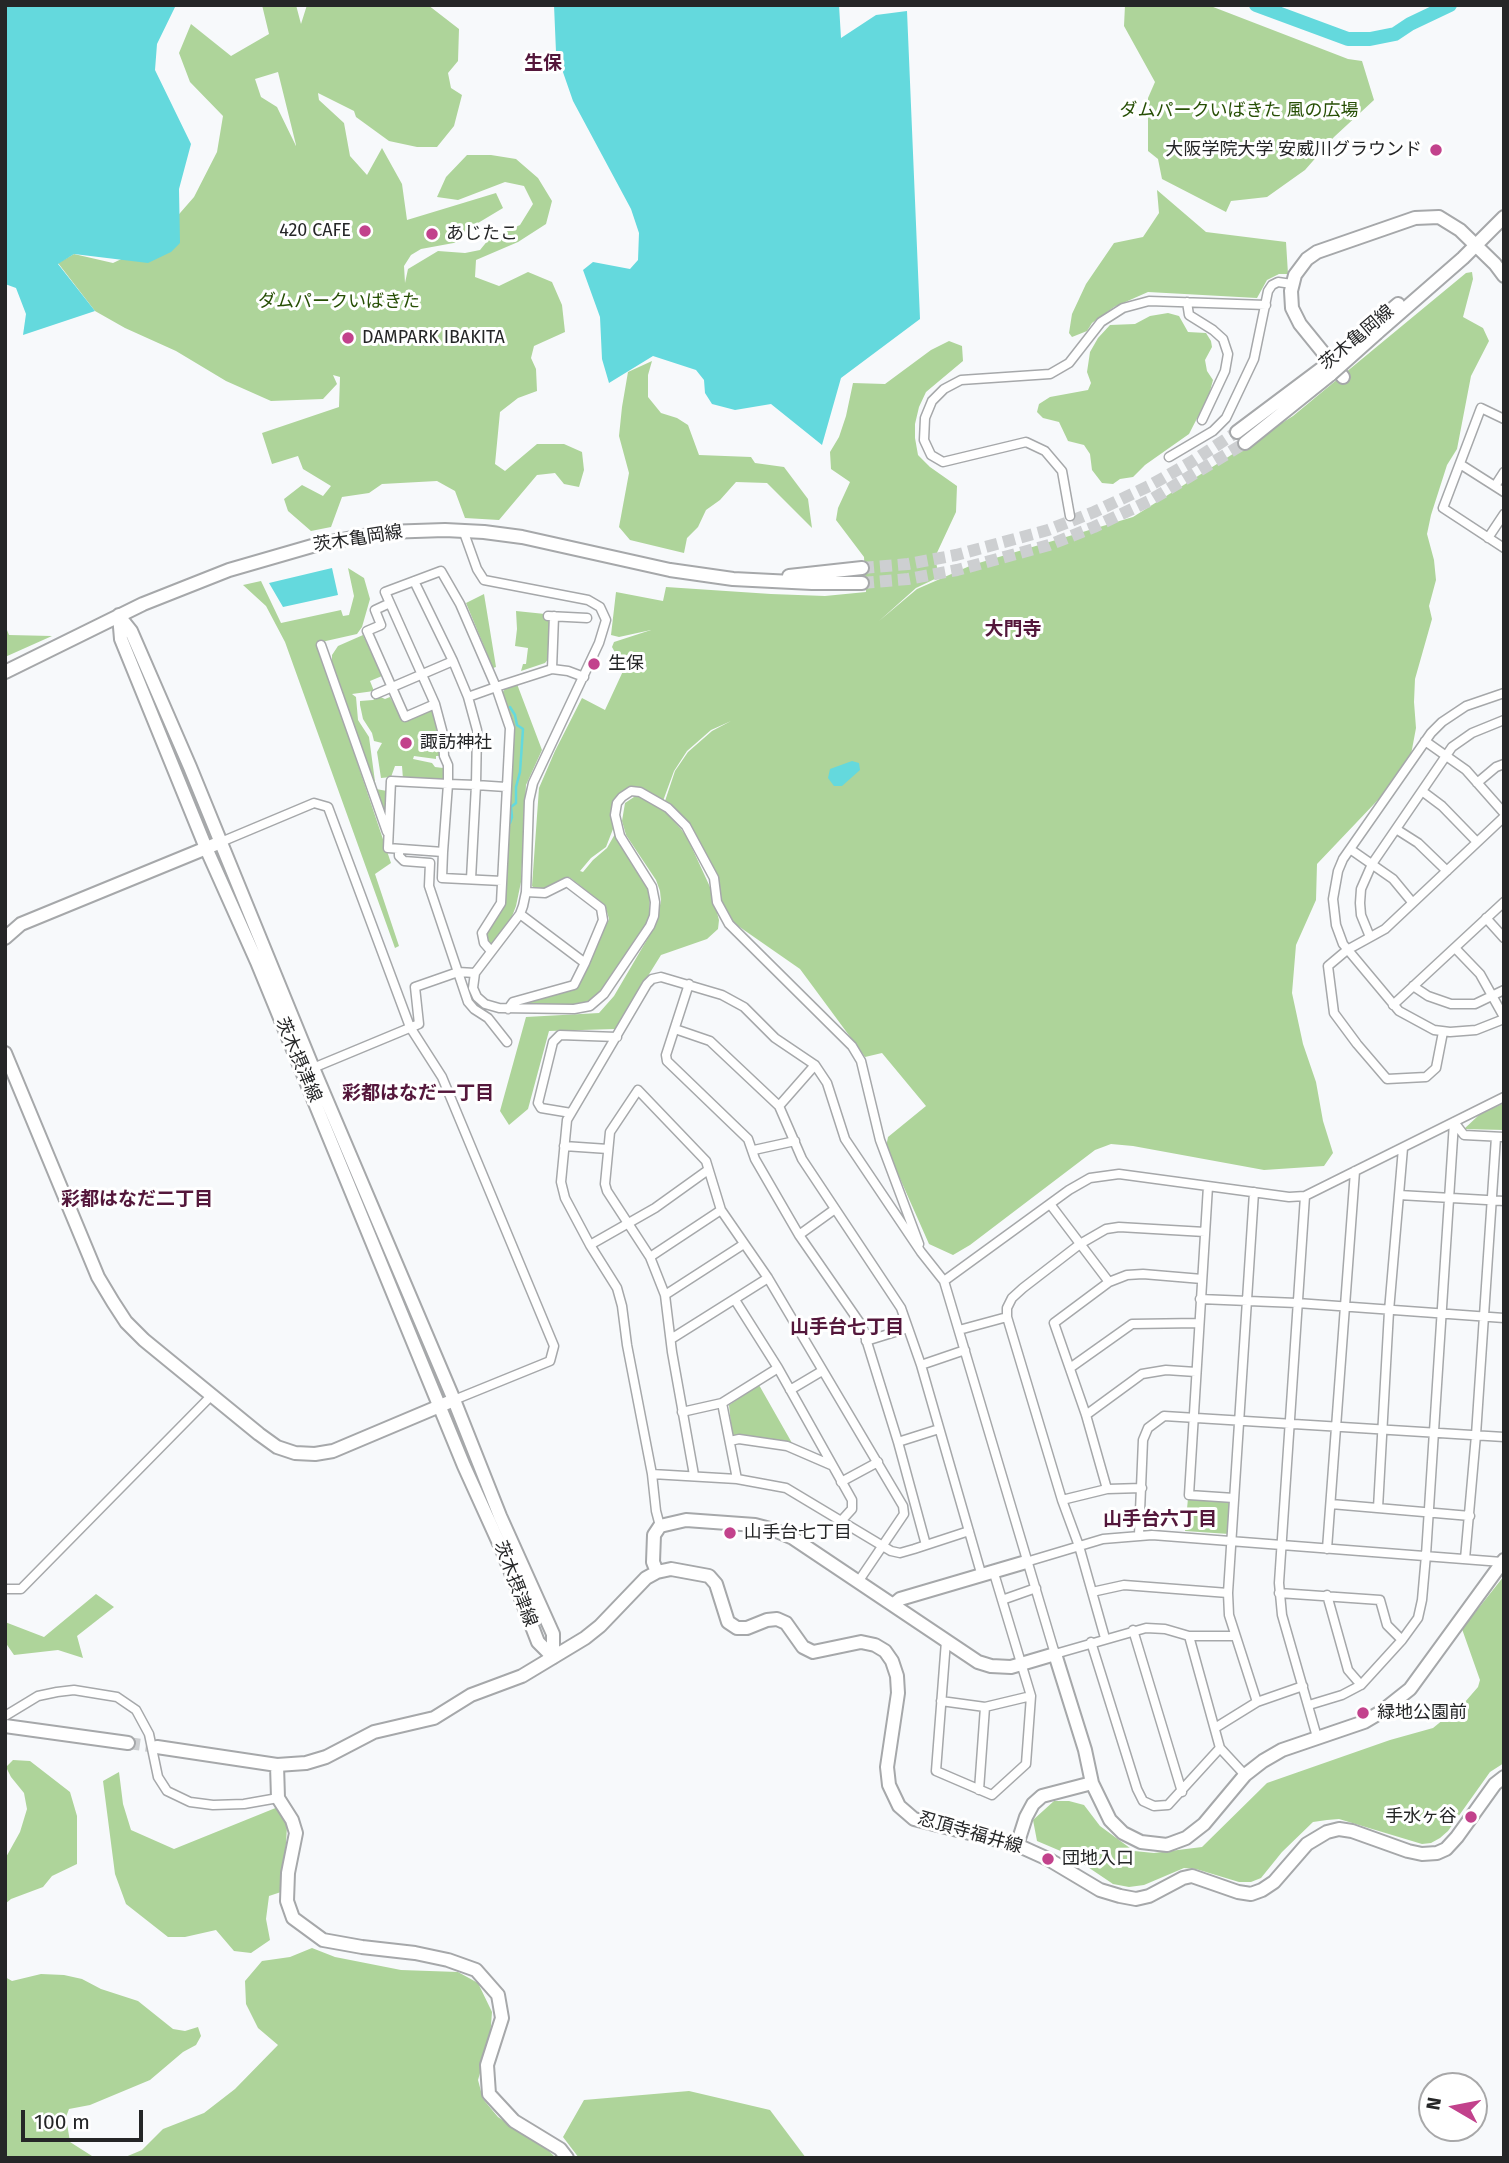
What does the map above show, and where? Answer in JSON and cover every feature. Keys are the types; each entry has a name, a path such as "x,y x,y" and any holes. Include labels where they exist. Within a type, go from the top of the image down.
{"main road":[{"path":"1333,373 1295,317 1291,300 1292,284 1307,259 1330,247 1415,218 1439,217 1460,230 1504,276"},
{"name":"茨木亀岡線","path":"1241,437 1333,373 1375,330 1504,217"},
{"name":"茨木亀岡線","path":"5,672 119,615 229,570 312,545 394,531 463,530 522,537 646,565 733,579 811,578 862,583"},
{"name":"茨木亀岡線","path":"811,578 862,568"},
{"name":"茨木摂津線","path":"119,615 131,631 221,842 500,1516 553,1634 553,1657"},
{"name":"茨木摂津線","path":"119,615 121,639 206,848 257,962 538,1642 553,1657"},
{"path":"5,938 21,924 221,842"},
{"path":"5,1053 98,1277 113,1303 144,1340 277,1447 295,1453 333,1451 454,1400"},
{"path":"156,1747 276,1765 306,1763 326,1757 374,1732 434,1718 471,1695 522,1676 600,1626 636,1588 657,1572 653,1562 654,1535 660,1526 686,1520 755,1525 793,1538 978,1662 991,1666 1023,1664 1055,1654 1085,1750 1092,1783 1110,1820 1123,1833 1141,1842 1167,1844 1186,1838 1204,1824 1245,1775 1282,1750 1364,1722 1410,1689 1503,1561"},
{"path":"893,1605 900,1599 1026,1562"},
{"name":"忍頂寺福井線","path":"657,1572 671,1569 709,1576 716,1584 728,1622 737,1628 747,1628 777,1619 786,1623 803,1647 813,1652 861,1642 876,1645 885,1651 897,1676 898,1693 887,1767 889,1785 899,1806 914,1819 1017,1845 1048,1858 1100,1890 1120,1896 1136,1899 1149,1896 1183,1878 1192,1877 1238,1892 1251,1894 1262,1891 1274,1882 1300,1851 1315,1838 1339,1829 1422,1854 1446,1849 1495,1784 1504,1777"},
{"path":"5,1726 128,1743"},
{"path":"276,1765 278,1797 296,1833 288,1873 287,1901 293,1918 323,1940 415,1953 475,1969 498,1996 502,2018 487,2064 489,2094 514,2121 560,2149 567,2158"},
{"path":"1017,1845 1026,1817 1033,1804 1042,1796 1092,1783"}],"street":[{"path":"1169,457 1213,431 1226,418 1254,359 1268,291 1278,282 1292,284"},
{"path":"1070,516 1062,471 1045,451 1026,442 943,462 931,455 924,440 925,418 932,401 944,389 961,380 1050,374 1069,363 1101,322 1123,307 1150,301 1266,305"},
{"path":"1187,302 1189,315 1213,330 1223,340 1228,354 1225,371 1202,420"},
{"path":"1504,419 1481,408 1443,508 1504,548"},
{"path":"1460,464 1504,492"},
{"path":"1495,486 1504,472"},
{"path":"1488,538 1504,514"},
{"path":"463,530 477,569 484,580 588,600 600,607 605,617 605,627 584,677 531,789 526,892 520,914 475,972 473,988 481,1001 490,1006 508,1009 575,1009 593,1004 604,994 650,926 655,907 652,887 620,836 615,815 617,803 622,797 631,791 642,793 668,808 687,826 714,878 718,905 729,924 838,1031 861,1060 880,1140 912,1220 921,1252"},
{"path":"491,951 484,943 482,933 501,906 510,728 496,687 460,604 441,571 385,592 435,704 443,734 448,785 442,878 502,881"},
{"path":"414,581 468,696 477,730 471,879"},
{"path":"390,603 374,610 381,625 367,631 405,717 435,704"},
{"path":"552,669 551,616 587,618"},
{"path":"321,649 388,835"},
{"path":"376,694 453,661"},
{"path":"468,696 552,669 584,677"},
{"path":"1455,948 1480,974 1504,1018 1476,1030 1443,1032 1406,1017 1346,950 1336,925 1333,898 1338,871 1350,849 1425,741 1453,714 1481,700 1504,693"},
{"path":"1370,937 1361,915 1360,903 1361,889 1372,864 1446,756 1461,739 1504,720"},
{"path":"1425,741 1466,771 1504,815 1385,929 1346,950 1328,966 1334,1013 1387,1079 1426,1077 1436,1069 1443,1032"},
{"path":"1477,783 1496,767 1504,764"},
{"path":"398,771 398,781"},
{"path":"443,852 388,848 391,781 506,787"},
{"path":"1422,791 1442,806 1478,842"},
{"path":"221,842 314,803 328,807 410,1027 442,1077 554,1346 550,1362 454,1400"},
{"path":"1396,829 1418,843 1447,871"},
{"path":"399,849 404,861 430,863 429,886 469,1004 488,1018 507,1042"},
{"path":"1350,849 1393,879 1412,902"},
{"path":"508,1009 513,1002 574,985 603,920 601,908 567,882 545,893 526,892"},
{"path":"1393,1005 1504,902"},
{"path":"520,914 584,963"},
{"path":"1486,918 1504,938"},
{"path":"313,1068 419,1024 415,987 458,972 475,972"},
{"path":"660,1526 617,1288 565,1198 561,1182 570,1112 652,979 662,977 722,995 744,1007 775,1038 815,1065 827,1083 845,1139 921,1252 944,1280 1055,1654 1105,1637 1146,1628 1165,1629 1189,1636 1234,1636"},
{"path":"689,984 666,1055 667,1061 748,1139 755,1159 799,1235 856,1318 898,1442 926,1545"},
{"path":"1413,986 1428,996 1451,1004 1475,1004 1504,990"},
{"path":"675,1029 710,1041 779,1106 802,1159 901,1308 921,1365 969,1531 1002,1600 1031,1696 1027,1758 1024,1766 994,1794 936,1771 946,1641"},
{"path":"570,1112 541,1108 538,1103 554,1042 559,1035 617,1037"},
{"path":"779,1106 815,1065"},
{"path":"694,1475 665,1295 650,1257 606,1187 610,1132 638,1090 706,1161 721,1210 768,1278 903,1506 904,1514 858,1582"},
{"path":"944,1280 1090,1178 1119,1174 1289,1197 1305,1196 1504,1097"},
{"path":"1454,1122 1464,1135 1500,1137 1492,1200 1465,1559"},
{"path":"1309,1705 1342,1695 1362,1685 1418,1618 1426,1555 1454,1122"},
{"path":"754,1150 795,1140"},
{"path":"564,1146 608,1149"},
{"path":"1378,1508 1403,1148"},
{"path":"590,1245 628,1224 708,1170"},
{"path":"1327,1549 1355,1171"},
{"path":"1208,1186 1189,1495 1234,1498"},
{"path":"1254,1192 1228,1593 1234,1636 1257,1702"},
{"path":"1399,1195 1504,1201"},
{"path":"1305,1196 1279,1593 1282,1615 1317,1737"},
{"path":"1050,1204 1109,1282"},
{"path":"799,1235 835,1209"},
{"path":"650,1257 721,1210"},
{"path":"1105,1637 1007,1317 1007,1308 1012,1298 1080,1244 1107,1229 1119,1227 1205,1231"},
{"path":"665,1295 744,1244"},
{"path":"1107,1489 1055,1323 1109,1282 1127,1275 1202,1279"},
{"path":"671,1339 768,1278"},
{"path":"1200,1299 1504,1318"},
{"path":"735,1300 778,1368 852,1500 852,1509 842,1520"},
{"path":"959,1330 1007,1317"},
{"path":"1070,1368 1132,1324 1198,1323"},
{"path":"866,1341 908,1328"},
{"path":"921,1365 965,1350"},
{"path":"682,1412 722,1403 778,1368"},
{"path":"1086,1415 1142,1374 1166,1370 1196,1372"},
{"path":"790,1390 822,1371"},
{"path":"5,1589 21,1589 212,1395"},
{"path":"722,1403 737,1479"},
{"path":"1139,1535 1143,1440 1148,1428 1164,1416 1504,1437"},
{"path":"898,1442 939,1429"},
{"path":"730,1441 739,1439 787,1446 832,1465"},
{"path":"841,1482 878,1462"},
{"path":"652,1474 737,1479 786,1488 882,1546 900,1553 969,1531"},
{"path":"1062,1500 1107,1489 1142,1488"},
{"path":"1331,1504 1470,1516"},
{"path":"1026,1562 1103,1539 1139,1535 1503,1561"},
{"path":"1092,1592 1124,1585 1228,1593"},
{"path":"1002,1600 1036,1588"},
{"path":"1279,1593 1380,1600 1387,1625 1402,1640"},
{"path":"1327,1595 1348,1670 1362,1685"},
{"path":"1133,1630 1182,1792"},
{"path":"1189,1636 1220,1748 1245,1775"},
{"path":"1091,1643 1143,1801 1154,1806 1168,1805 1220,1748"},
{"path":"1215,1728 1257,1702 1303,1686"},
{"path":"5,1716 38,1696 57,1692 74,1690 117,1697 136,1710 149,1734 158,1777 167,1791 190,1802 213,1805 244,1804 278,1797"},
{"path":"941,1701 985,1707 1031,1696"},
{"path":"979,1790 985,1707"}],"green space":[{"name":"ダムパークいばきた","path":"262,5 296,5 301,24 307,5 428,5 459,29 458,61 448,73 451,88 462,95 454,126 437,147 417,147 389,141 356,117 354,111 318,93 319,100 344,123 350,156 367,175 382,148 402,184 407,220 496,193 503,208 473,226 459,242 421,249 411,255 404,266 405,283 408,269 438,251 465,253 480,250 489,239 520,225 533,204 524,186 505,182 458,200 437,197 446,177 467,155 516,159 538,178 552,201 546,224 518,242 476,260 475,277 499,286 528,272 552,282 562,305 565,332 534,346 531,358 536,369 537,391 518,398 500,412 495,464 505,471 537,444 564,444 582,452 584,470 579,487 564,484 555,473 537,475 499,520 465,518 455,491 437,481 382,484 369,493 342,497 331,527 311,531 288,511 284,499 302,485 323,496 331,486 303,469 298,456 272,464 262,433 339,407 340,377 333,375 337,384 323,399 271,401 226,381 176,351 95,311 58,263 74,254 113,263 153,244 194,197 217,152 223,116 190,82 179,53 191,24 231,56 269,34","holes":["278,72 296,146 277,107 261,97 255,79"]},
{"name":"ダムパークいばきた 風の広場","path":"1125,5 1208,5 1348,59 1362,61 1374,100 1334,137 1305,170 1267,197 1231,201 1226,212 1162,179 1158,159 1148,151 1148,98 1155,82 1124,26"},
{"path":"1157,190 1206,232 1286,242 1288,274 1279,274 1267,280 1257,298 1148,292 1114,307 1092,323 1087,331 1072,337 1069,333 1072,314 1086,284 1114,243 1143,237 1159,213"},
{"path":"1472,272 1473,279 1463,317 1483,328 1489,341 1471,376 1457,449 1447,465 1427,534 1436,580 1429,606 1432,619 1415,679 1416,728 1410,760 1395,782 1317,864 1316,900 1296,945 1292,993 1333,1153 1324,1166 1264,1170 1111,1144 1095,1150 953,1255 929,1244 886,1147 888,1137 926,1106 882,1053 865,1057 800,969 731,921 719,899 717,877 694,831 665,801 675,771 688,752 712,731 731,721 711,730 687,751 674,771 663,801 641,789 626,790 619,794 612,815 613,829 606,847 580,871 583,872 607,848 615,834 648,888 650,897 649,920 601,992 592,1001 579,1005 518,1005 517,1003 577,987 609,919 605,905 569,877 542,890 532,886 539,788 555,751 582,698 605,710 624,669 612,647 614,642 651,630 619,637 611,635 616,592 663,601 666,587 825,596 866,592 864,557 836,520 838,508 850,482 831,469 830,452 839,437 846,416 853,383 885,384 931,350 949,341 962,346 963,361 926,392 915,424 918,455 957,486 956,512 935,557 939,577 916,588 879,621 917,589 972,565 1133,517 1293,416 1466,273"},
{"path":"1168,313 1179,316 1188,332 1206,333 1211,341 1212,347 1205,360 1207,371 1213,380 1209,395 1189,434 1145,465 1133,477 1120,479 1113,484 1102,483 1092,470 1090,454 1084,445 1068,441 1059,422 1043,418 1037,412 1039,404 1050,397 1088,390 1091,383 1087,372 1090,352 1110,325 1135,324 1150,316"},
{"path":"652,361 648,375 648,397 661,413 688,425 699,455 751,457 755,463 784,467 808,499 812,528 767,483 736,482 720,500 706,510 698,527 687,538 684,553 630,540 619,527 629,473 619,436 622,407 628,372"},
{"path":"348,568 364,578 370,599 362,627 357,634 317,643 391,863 375,874 399,946 395,948 285,642 266,606 243,585 261,581 281,623 341,610 343,616 349,615 354,596"},
{"path":"484,594 496,667 493,668 466,603"},
{"path":"516,611 545,614 550,622 549,658 545,663 521,671 523,664 526,664 528,648 515,646"},
{"path":"5,625 9,635 52,636 5,657"},
{"path":"363,635 382,676 370,681 374,691 352,694 356,697 358,720 369,737 376,789 387,791 385,821 332,664 332,655 338,646"},
{"path":"517,684 542,750 526,785 521,882 516,906 511,919 492,943 487,943 485,936 488,927 501,912 505,900 514,727 501,694 506,688"},
{"name":"諏訪神社","path":"378,696 385,699 390,697 403,721 434,709 440,734 441,756 436,756 436,759 414,756 413,759 443,768 443,781 403,779 402,766 395,766 391,777 381,778 377,752 382,743 374,741 363,719 360,705 360,701 373,700"},
{"path":"641,796 659,805 687,837 710,887 719,920 718,929 707,939 661,955 615,1029 549,1031 528,1109 509,1125 500,1111 526,1017 599,1013 614,996 655,926 661,901 660,891 656,880 626,835 622,821 625,803"},
{"path":"1504,1103 1504,1130 1464,1129 1479,1115"},
{"path":"759,1385 792,1443 732,1436 729,1405"},
{"path":"1188,1498 1232,1501 1229,1534 1185,1531"},
{"path":"1504,1576 1504,1763 1490,1772 1448,1831 1440,1838 1422,1844 1339,1819 1313,1822 1282,1852 1261,1878 1251,1882 1239,1882 1184,1868 1144,1885 1129,1887 1113,1884 1070,1855 1037,1841 1033,1820 1054,1801 1069,1801 1084,1805 1100,1826 1134,1851 1154,1853 1202,1847 1267,1783 1390,1740 1433,1728 1465,1702 1478,1687 1480,1680 1462,1629"},
{"path":"96,1594 114,1607 77,1636 83,1658 58,1650 14,1655 5,1642 5,1622 44,1637"},
{"path":"13,1760 30,1761 70,1792 77,1816 77,1864 52,1876 43,1887 11,1899 5,1904 5,1859 20,1832 27,1809 24,1793 6,1767"},
{"path":"119,1772 123,1804 131,1830 174,1849 278,1807 287,1826 286,1844 281,1892 269,1896 266,1919 270,1940 251,1953 234,1951 216,1930 185,1937 168,1937 126,1904 115,1874 103,1781"},
{"path":"312,1948 335,1957 401,1970 458,1972 478,1983 492,2012 490,2038 478,2080 483,2099 498,2117 556,2158 123,2158 142,2150 163,2129 204,2113 235,2089 278,2045 258,2028 246,2004 245,1981 262,1961 290,1957"},
{"path":"41,1974 82,1979 101,1989 138,2001 173,2029 185,2031 198,2027 201,2036 196,2045 183,2052 150,2080 90,2105 69,2109 66,2117 70,2142 92,2156 112,2158 5,2158 5,1977 12,1981"},
{"path":"689,2091 770,2110 806,2158 579,2158 563,2137 584,2100"}],"water":[{"path":"5,5 176,5 157,44 155,70 191,144 179,189 180,243 171,252 148,263 74,254 58,264 95,311 23,335 26,314 16,288 5,284"},
{"path":"554,5 839,5 841,38 876,15 907,11 920,319 841,378 822,445 771,404 735,410 712,404 705,393 704,380 696,370 653,356 609,383 602,359 600,317 583,270 593,262 630,269 638,260 639,233 631,209 573,101 556,52"},
{"path":"332,568 338,595 283,607 269,583"},
{"path":"852,761 859,763 860,770 842,786 834,786 828,778 830,769"}],"waterway":[{"path":"1256,5 1348,39 1370,39 1395,34 1450,5"},
{"path":"510,707 517,725 523,729 516,803 511,807 510,823"}],"tunnel":[{"path":"862,568 908,564 956,555 1048,530 1149,486 1237,432"},
{"path":"862,583 908,579 957,570 1049,545 1149,501 1245,443"},
{"path":"128,1743 157,1747"}],"place":[{"name":"大阪学院大学 安威川グラウンド","path":"1436,150"},
{"name":"420 CAFE","path":"365,231"},
{"name":"あじたこ","path":"432,234"},
{"name":"DAMPARK IBAKITA","path":"348,338"},
{"name":"生保","path":"594,664"},
{"name":"諏訪神社","path":"406,743"},
{"name":"山手台七丁目","path":"730,1533"},
{"name":"緑地公園前","path":"1363,1713"},
{"name":"手水ヶ谷","path":"1471,1817"},
{"name":"団地入口","path":"1048,1859"}],"district":[{"name":"生保","path":"543,64"},
{"name":"大門寺","path":"1013,630"},
{"name":"彩都はなだ一丁目","path":"418,1094"},
{"name":"彩都はなだ二丁目","path":"137,1200"},
{"name":"山手台七丁目","path":"847,1328"},
{"name":"山手台六丁目","path":"1160,1520"}]}
